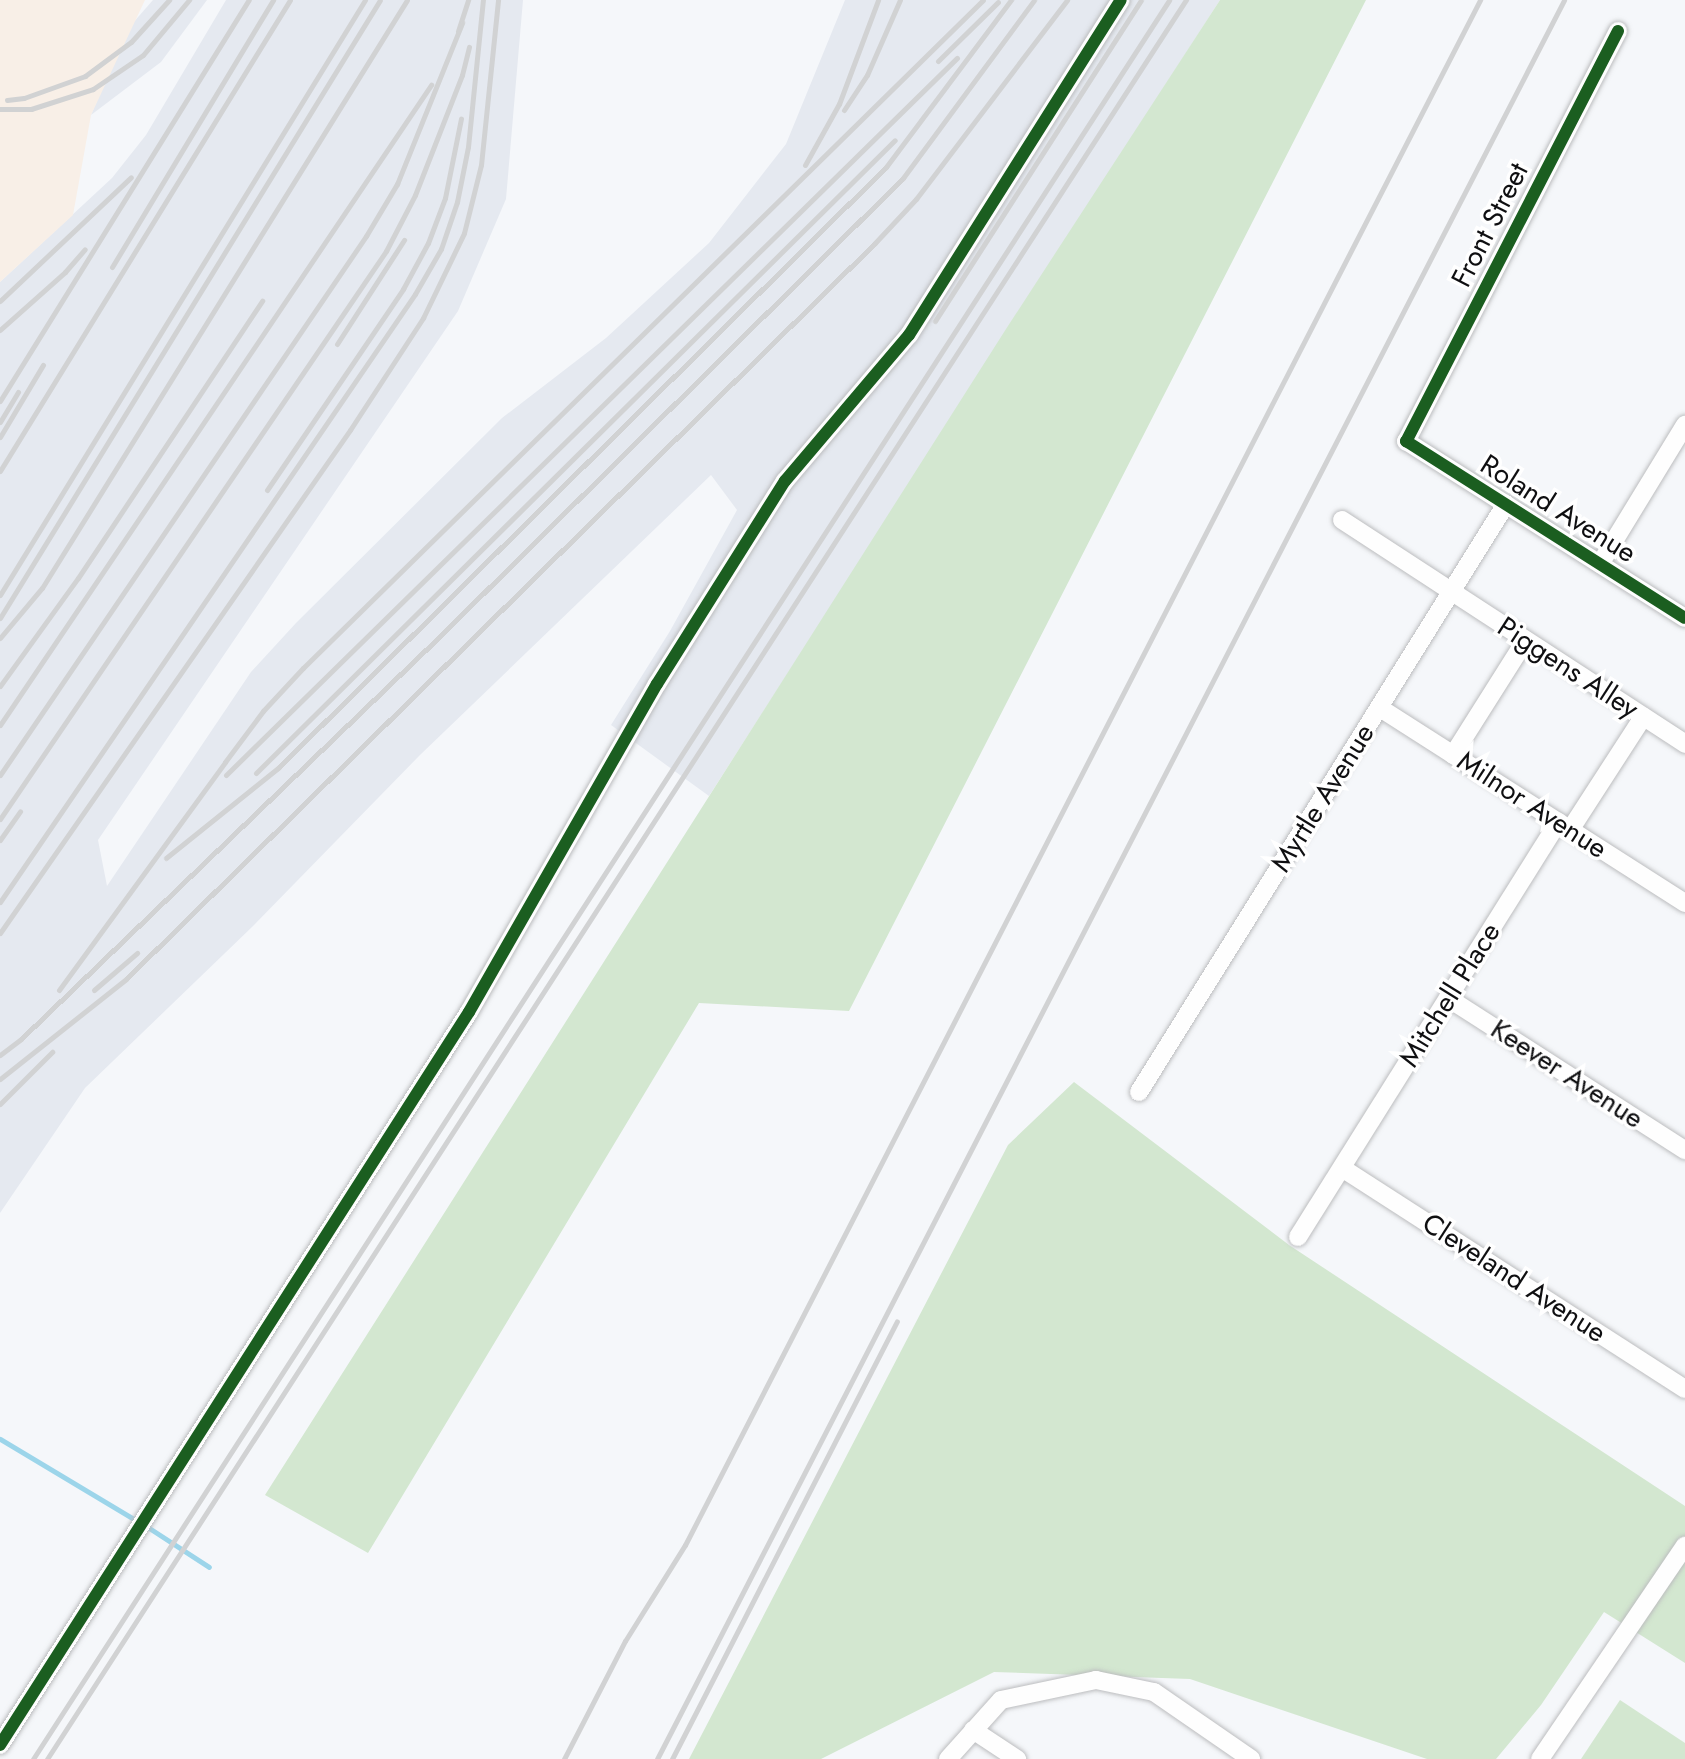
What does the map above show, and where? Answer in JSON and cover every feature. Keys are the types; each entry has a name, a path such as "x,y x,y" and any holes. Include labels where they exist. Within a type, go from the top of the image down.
{"street":[{"path":"0,1745 469,1012 657,684 785,481 909,335 1121,0"},
{"name":"Front Street","path":"1406,441 1618,31"},
{"path":"1600,564 1685,425"},
{"name":"Roland Avenue","path":"1406,441 1685,618"},
{"name":"Myrtle Avenue","path":"1139,1092 1506,504"},
{"name":"Piggens Alley","path":"1342,520 1685,744"},
{"path":"1453,755 1525,641"},
{"name":"Milnor Avenue","path":"1380,708 1685,903"},
{"name":"Mitchell Place","path":"1298,1237 1448,998 1564,826 1643,717"},
{"name":"Keever Avenue","path":"1448,998 1685,1150"},
{"name":"Cleveland Avenue","path":"1342,1168 1685,1389"},
{"path":"1540,1759 1685,1546"},
{"path":"948,1759 1001,1700 1096,1680 1154,1692 1251,1759"},
{"path":"973,1730 1017,1759"}],"shaded area":[{"path":"0,0 145,0 91,115 73,215 0,282"},
{"path":"153,0 207,0 161,62 91,115 125,32"},
{"path":"226,0 523,0 506,199 458,311 98,840 107,886 251,672 296,623 502,418 606,338 709,243 786,144 845,0 1220,0 709,796 611,725 670,631 737,510 711,475 420,755 252,927 85,1088 0,1213 0,282 112,178 146,135"}],"green space":[{"path":"1220,0 1366,0 849,1011 699,1003 368,1553 265,1495 1006,329"},
{"path":"1074,1082 1289,1245 1685,1506 1685,1663 1604,1612 1541,1705 1496,1759 1427,1759 1190,1679 994,1672 821,1759 689,1759 1008,1145"},
{"path":"1620,1700 1685,1743 1685,1759 1581,1759"}],"waterway":[{"path":"0,1439 137,1521"},
{"path":"146,1526 209,1567"}],"railway":[{"path":"7,100 24,98 85,76 131,42 169,0"},
{"path":"0,109 31,109 93,89 143,55 189,0"},
{"path":"0,401 249,0"},
{"path":"112,267 273,0"},
{"path":"0,471 290,0"},
{"path":"0,595 365,0"},
{"path":"0,618 380,0"},
{"path":"0,638 42,588 407,0"},
{"path":"458,31 468,0"},
{"path":"0,902 415,294 441,249 457,202 468,147 483,0"},
{"path":"0,933 350,430 423,318 464,233 481,165 498,0"},
{"path":"805,165 839,104 878,0"},
{"path":"844,110 867,75 900,0"},
{"path":"59,990 263,711 303,668 983,0"},
{"path":"166,858 278,768 886,167 1011,0"},
{"path":"0,1055 21,1039 438,638 903,178 1034,0"},
{"path":"0,1079 126,979 875,243 916,199 1067,0"},
{"path":"935,321 1141,0"},
{"path":"33,1759 1169,0"},
{"path":"47,1759 1186,0"},
{"path":"564,1759 625,1641 685,1545 1480,0"},
{"path":"657,1759 1564,0"},
{"path":"938,61 998,2"},
{"path":"0,775 366,236 397,184 462,23"},
{"path":"0,819 386,251 415,195 462,75 469,47"},
{"path":"226,775 957,58"},
{"path":"0,725 431,85"},
{"path":"267,490 403,289 428,243 445,198 461,119"},
{"path":"256,773 895,140"},
{"path":"0,301 131,177"},
{"path":"337,344 404,240"},
{"path":"0,330 65,272 85,249"},
{"path":"0,686 78,578 262,301"},
{"path":"0,437 43,365"},
{"path":"0,422 18,392"},
{"path":"0,840 20,811"},
{"path":"94,990 137,953"},
{"path":"0,1104 52,1052"},
{"path":"672,1759 897,1322"}],"cycle path":[{"path":"0,1745 469,1012 657,684 785,481 909,335 1121,0"},
{"path":"1618,31 1406,441 1685,618"}]}
